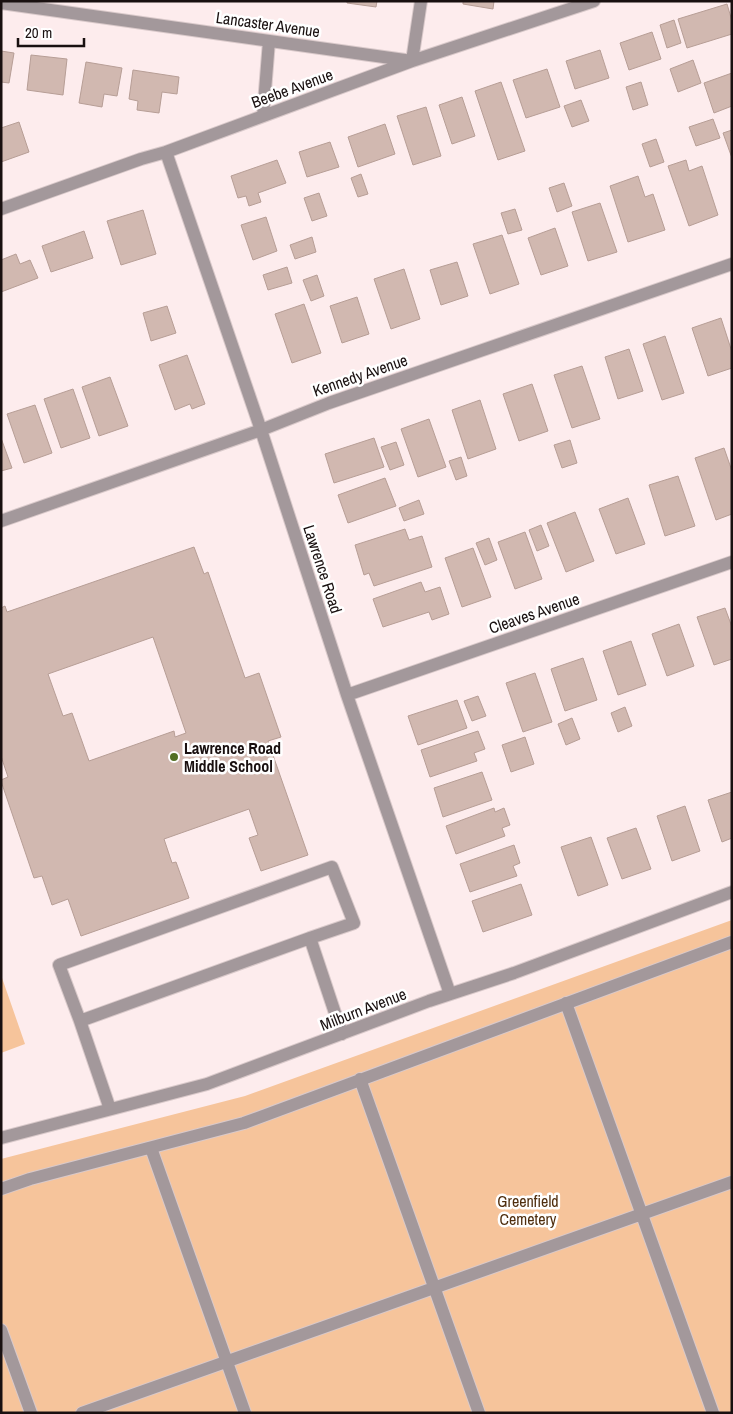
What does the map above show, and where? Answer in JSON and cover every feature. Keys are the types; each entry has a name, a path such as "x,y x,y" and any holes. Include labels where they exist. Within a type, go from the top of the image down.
{"street":[{"path":"412,61 421,1"},
{"name":"Beebe Avenue","path":"1,209 141,159 166,152 412,61 594,1"},
{"name":"Lancaster Avenue","path":"1,3 412,61"},
{"path":"263,116 269,41"},
{"name":"Lawrence Road","path":"166,152 261,430 347,694 450,994"},
{"name":"Kennedy Avenue","path":"1,521 261,430 329,403 732,264"},
{"name":"Cleaves Avenue","path":"347,694 732,562"},
{"path":"80,1021 354,923 332,867 59,966 110,1109"},
{"name":"Milburn Avenue","path":"1,1138 207,1084 732,892"},
{"path":"310,938 342,1034"},
{"path":"1,1190 30,1179 244,1123 732,942"},
{"path":"566,1003 713,1413"},
{"path":"360,1079 479,1413"},
{"path":"151,1148 245,1413"},
{"path":"82,1413 732,1182"},
{"path":"1,1330 31,1413"}],"green space":[{"name":"Greenfield Cemetery","path":"732,920 732,1413 1,1413 1,1159 245,1096"},
{"path":"1,975 25,1044 1,1053"}],"building":[{"path":"347,1 377,1 376,7 347,3"},
{"path":"463,1 494,1 493,9 463,4"},
{"path":"727,4 732,21 732,34 687,48 678,19"},
{"path":"674,20 681,43 667,48 660,25"},
{"path":"652,32 661,59 629,70 620,43"},
{"path":"600,50 609,78 575,89 566,61"},
{"path":"1,51 14,53 9,83 1,82"},
{"path":"31,55 67,59 63,95 27,90"},
{"path":"693,60 701,83 678,92 670,69"},
{"path":"86,62 122,68 117,96 104,94 102,107 79,103"},
{"path":"547,69 560,107 526,118 513,80"},
{"path":"133,70 179,77 177,94 162,92 159,113 137,110 138,101 129,99"},
{"path":"732,73 732,106 714,113 704,83"},
{"path":"501,82 525,151 498,160 475,91"},
{"path":"641,82 648,105 633,110 626,87"},
{"path":"462,97 475,136 452,144 439,105"},
{"path":"581,100 589,121 572,127 564,106"},
{"path":"426,107 441,156 413,165 397,116"},
{"path":"713,119 720,138 696,146 689,127"},
{"path":"19,122 29,152 1,162 1,128"},
{"path":"385,124 395,154 358,167 348,137"},
{"path":"732,130 732,158 723,133"},
{"path":"656,139 664,162 650,167 642,144"},
{"path":"330,142 339,167 307,177 299,152"},
{"path":"277,160 286,183 258,193 261,202 249,206 246,196 238,198 231,176"},
{"path":"686,160 689,171 702,166 718,215 689,226 668,166"},
{"path":"361,174 368,194 358,197 351,178"},
{"path":"638,176 645,197 653,194 665,230 628,242 610,186"},
{"path":"564,183 572,206 557,212 549,188"},
{"path":"319,193 327,216 312,221 304,198"},
{"path":"600,203 617,252 588,261 572,212"},
{"path":"515,209 522,230 508,234 501,213"},
{"path":"143,210 156,254 121,265 107,221"},
{"path":"266,217 277,251 253,260 241,225"},
{"path":"555,228 568,266 541,275 528,238"},
{"path":"84,231 93,258 51,272 42,246"},
{"path":"502,235 519,284 490,294 473,244"},
{"path":"312,237 316,252 295,259 290,245"},
{"path":"16,254 20,264 30,260 38,278 1,292 1,260"},
{"path":"457,262 468,296 441,305 430,270"},
{"path":"287,267 292,283 268,290 263,275"},
{"path":"404,269 420,319 391,329 374,279"},
{"path":"317,275 324,296 311,301 303,280"},
{"path":"357,297 369,334 342,343 330,306"},
{"path":"304,304 321,353 292,363 275,314"},
{"path":"167,306 176,333 151,341 143,313"},
{"path":"721,318 732,352 732,368 708,376 692,328"},
{"path":"665,336 684,393 662,400 643,344"},
{"path":"629,349 643,391 618,399 605,357"},
{"path":"187,355 205,404 192,409 190,404 175,410 159,365"},
{"path":"582,366 600,419 572,428 554,375"},
{"path":"110,377 128,426 99,436 82,387"},
{"path":"532,384 548,431 519,441 503,394"},
{"path":"73,389 90,438 61,448 44,399"},
{"path":"480,400 496,449 468,459 452,410"},
{"path":"35,405 52,453 24,463 7,414"},
{"path":"429,419 446,467 418,477 401,429"},
{"path":"1,438 12,468 1,471"},
{"path":"374,438 384,467 334,483 325,454"},
{"path":"570,440 577,463 562,468 554,445"},
{"path":"396,442 404,465 390,470 381,447"},
{"path":"724,448 732,471 732,514 716,520 695,458"},
{"path":"461,457 467,476 456,480 449,461"},
{"path":"678,476 695,526 665,536 649,485"},
{"path":"385,478 396,506 348,523 338,495"},
{"path":"628,498 645,544 616,554 599,509"},
{"path":"419,500 424,514 404,521 399,508"},
{"path":"575,512 594,561 566,572 547,523"},
{"path":"541,525 549,546 537,551 529,530"},
{"path":"405,529 409,540 422,536 432,567 374,586 369,573 364,575 355,545"},
{"path":"525,532 542,579 515,589 498,542"},
{"path":"489,538 497,560 485,565 476,543"},
{"path":"194,547 204,574 208,572 245,678 259,673 281,737 268,741 308,855 261,871 249,838 258,835 249,809 164,839 172,863 176,862 189,898 81,936 68,899 52,905 42,876 34,878 1,781 8,777 1,756 1,608 5,606 7,612","holes":["153,637 186,733 175,737 174,731 89,761 72,713 63,716 48,674"]},
{"path":"473,548 491,597 462,607 445,558"},
{"path":"421,582 425,592 440,587 449,614 432,620 429,612 383,627 373,599"},
{"path":"725,608 732,627 732,659 714,665 697,617"},
{"path":"679,624 694,666 667,676 652,634"},
{"path":"631,641 646,685 618,695 603,651"},
{"path":"583,658 597,700 565,711 551,669"},
{"path":"535,673 552,722 523,732 506,683"},
{"path":"478,696 486,716 472,721 464,701"},
{"path":"457,700 467,728 418,745 408,716"},
{"path":"625,707 632,726 618,732 611,713"},
{"path":"572,718 580,739 566,745 558,724"},
{"path":"478,731 485,749 474,753 477,761 430,777 421,750"},
{"path":"525,737 534,764 511,772 502,745"},
{"path":"482,772 492,800 443,817 434,788"},
{"path":"732,792 732,838 722,842 708,800"},
{"path":"685,806 700,851 672,861 657,816"},
{"path":"494,808 495,812 504,808 510,825 502,828 505,836 456,854 446,826"},
{"path":"636,828 651,869 622,879 607,838"},
{"path":"591,837 608,885 578,896 561,847"},
{"path":"514,845 520,863 513,866 517,876 470,892 460,864"},
{"path":"521,884 532,915 483,932 472,901"}],"place":[{"name":"Lawrence Road Middle School","path":"174,757"}]}
